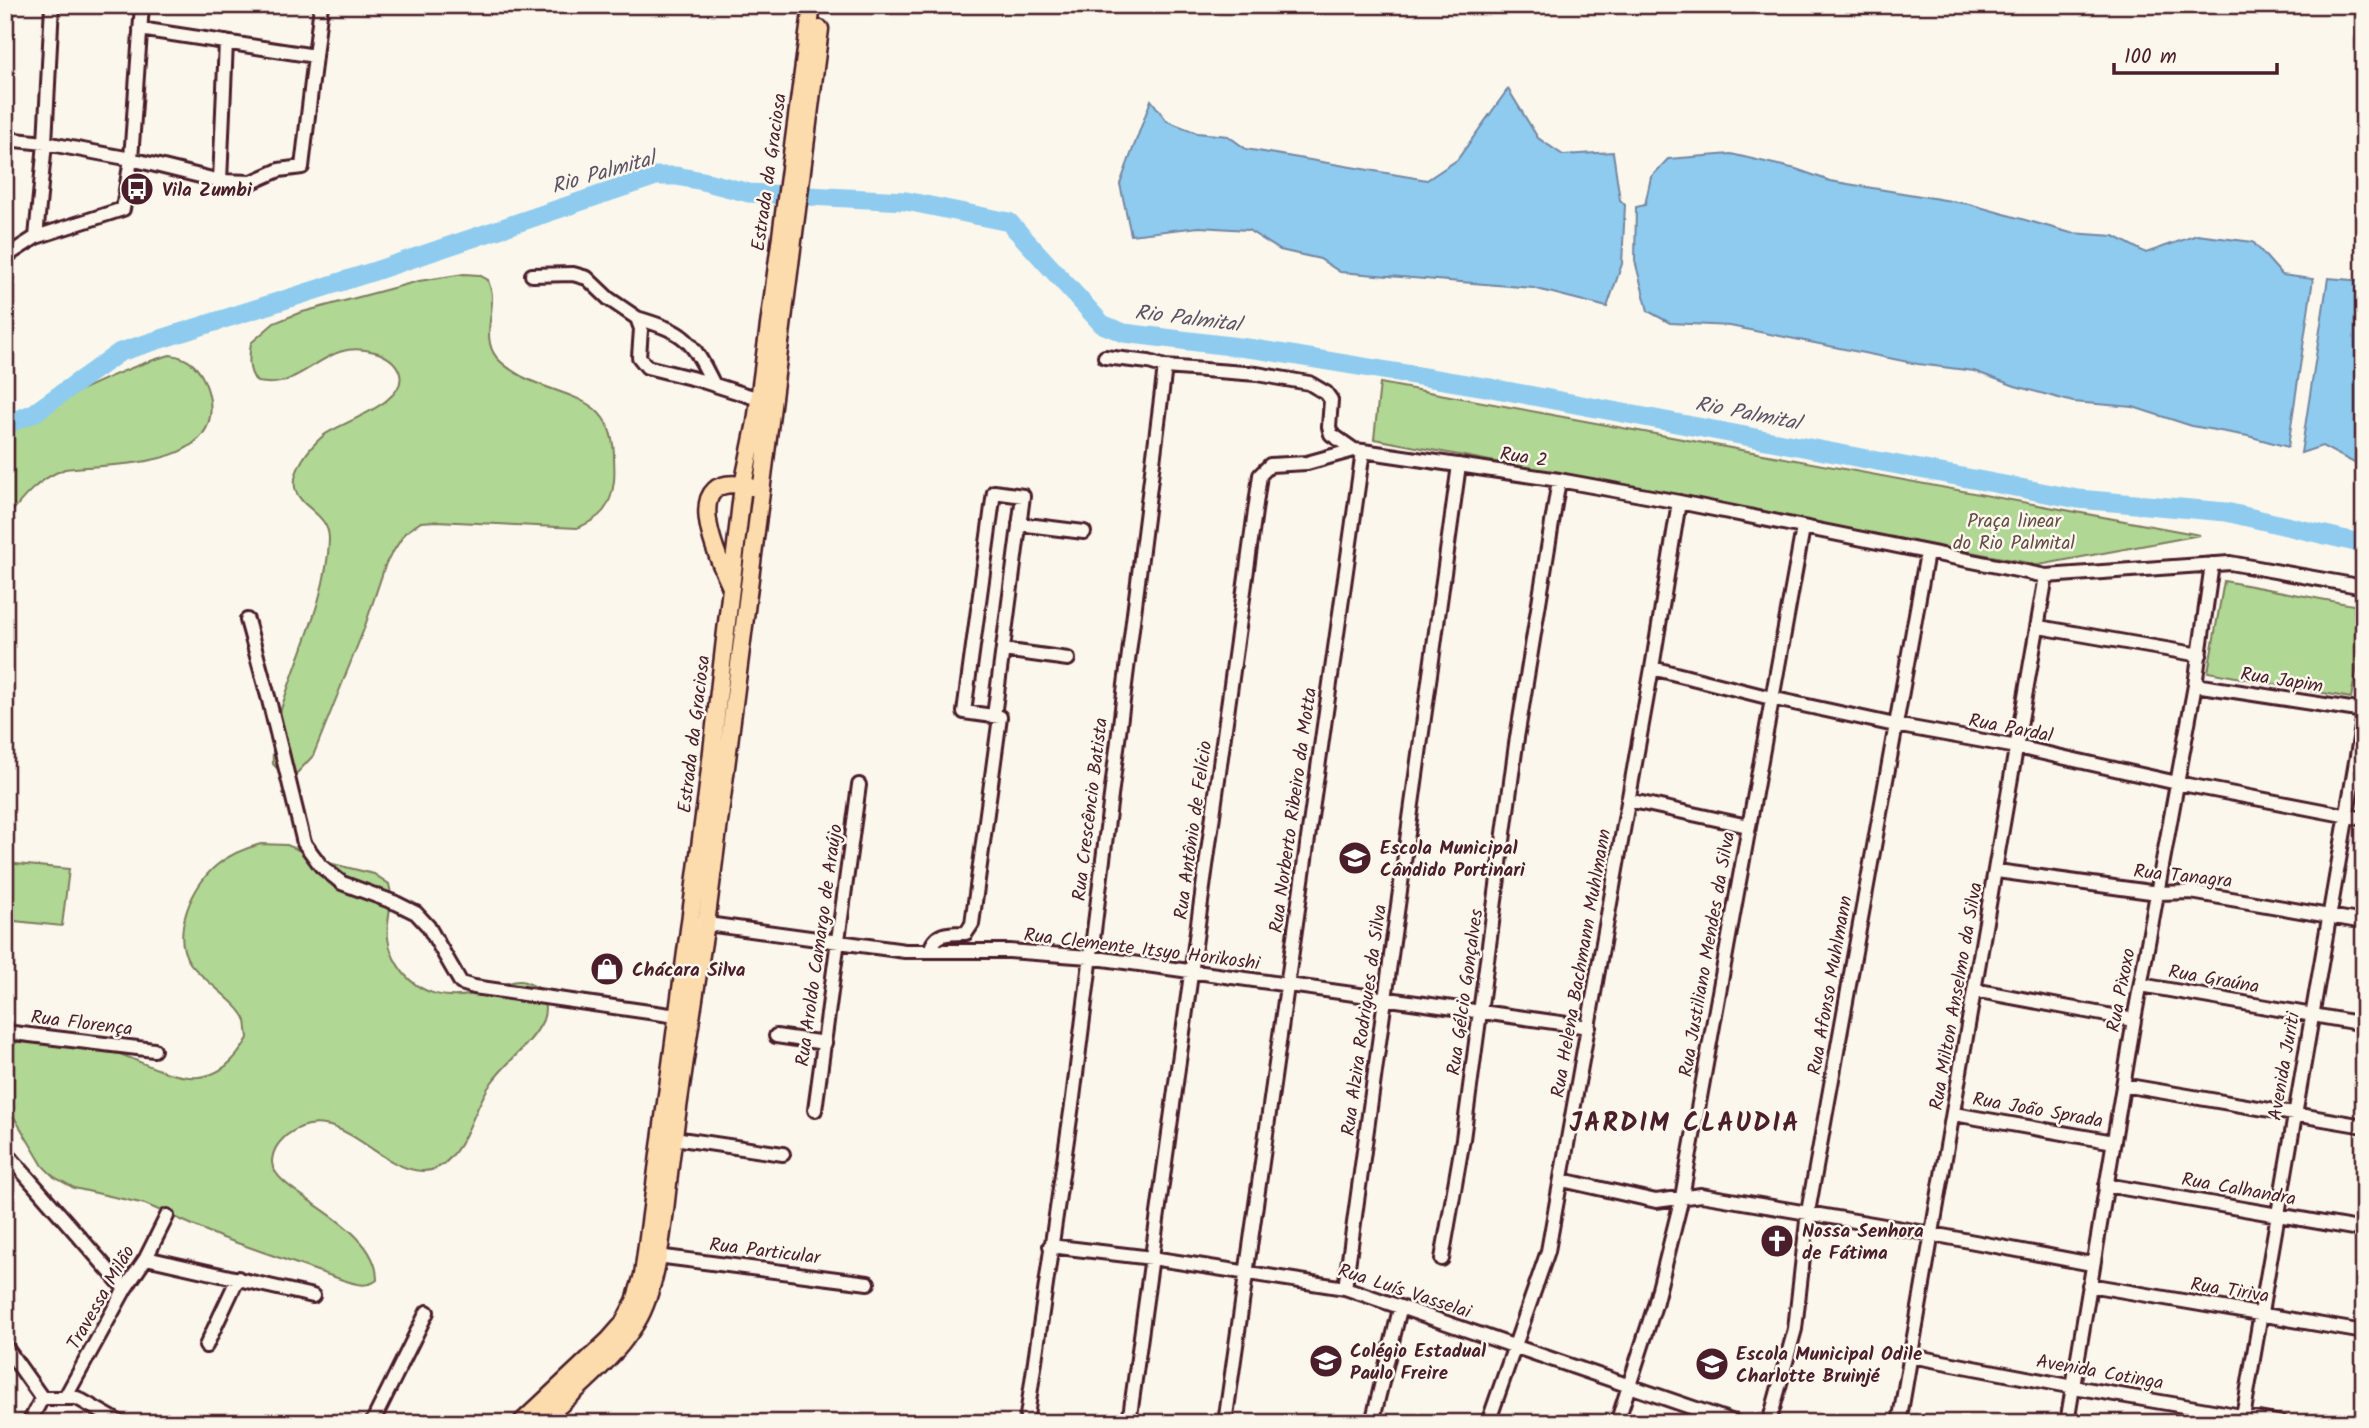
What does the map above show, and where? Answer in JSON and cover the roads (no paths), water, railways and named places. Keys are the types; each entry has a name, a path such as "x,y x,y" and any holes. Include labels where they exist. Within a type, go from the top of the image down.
{"main road":[{"name":"Estrada da Graciosa","path":"795,170 812,5"},
{"name":"Estrada da Graciosa","path":"540,1423 606,1361 638,1321 648,1295 657,1256 688,1028 743,485 822,5"},
{"name":"Estrada da Graciosa","path":"521,1423 624,1324 643,1275 677,1016 698,923 761,489 789,212"},
{"path":"731,587 709,533 708,508 713,493 722,485 743,485 761,489"}],"street":[{"path":"36,237 52,5"},
{"path":"5,257 36,237 123,209 131,159 142,5"},
{"path":"5,139 44,143 131,159 220,181 252,182 279,170 302,167 321,5"},
{"path":"140,29 315,56"},
{"path":"220,181 226,42"},
{"path":"532,275 573,274 587,278 609,299 637,318 679,333 695,348 714,385"},
{"path":"637,318 641,330 639,358 647,367 759,399"},
{"path":"1105,357 1149,362 1165,367 1257,374 1318,387 1331,400 1331,434 1359,451"},
{"name":"Rua Crescêncio Batista","path":"1026,1423 1049,1246 1073,1098 1165,367"},
{"name":"Rua 2","path":"1359,451 1559,480 2046,576 2230,563 2364,587"},
{"name":"Rua Antônio de Felício","path":"1129,1423 1260,475 1270,465 1307,463 1359,451"},
{"name":"Rua Norberto Ribeiro da Motta","path":"1224,1423 1287,986 1359,451"},
{"name":"Rua Alzira Rodrigues da Silva","path":"1345,1288 1459,465"},
{"name":"Rua Gélcio Gonçalves","path":"1442,1259 1481,1014 1516,744 1559,480"},
{"path":"930,951 937,937 945,933 966,933 972,925 999,717 964,712 994,492 1023,496 994,716"},
{"name":"Rua Helena Bachmann Muhlmann","path":"1488,1423 1548,1251 1679,502"},
{"path":"1019,524 1084,532"},
{"name":"Rua Justiliano Mendes da Silva","path":"1617,1423 1655,1305 1682,1197 1803,528"},
{"name":"Rua Afonso Muhlmann","path":"1769,1423 1795,1329 1808,1212 1927,553"},
{"name":"Rua Pixoxo","path":"2067,1423 2134,1020 2195,685 2213,564"},
{"name":"Rua Milton Anselmo da Silva","path":"1899,1423 1997,871 2046,576"},
{"path":"247,620 304,843 321,866 342,883 416,913 428,926 461,983 677,1016"},
{"path":"2039,626 2200,655"},
{"path":"1003,650 1068,659"},
{"name":"Rua Pardal","path":"1652,668 1772,698 2017,747 2177,783 2364,819"},
{"name":"Rua Japim","path":"2195,685 2364,713"},
{"name":"Avenida Juriti","path":"2243,1419 2259,1313 2311,1014 2331,916 2364,713"},
{"name":"Rua Aroldo Camargo de Araújo","path":"815,1110 859,785"},
{"path":"1628,800 1748,826"},
{"name":"Rua Tanagra","path":"1997,871 2158,893 2191,892 2364,922"},
{"name":"Rua Clemente Itsyo Horikoshi","path":"698,923 905,951 1009,951 1089,957 1589,1027"},
{"name":"Rua Graúna","path":"2141,985 2364,1024"},
{"path":"1974,990 2134,1020"},
{"name":"Rua Florença","path":"5,1032 154,1050"},
{"path":"776,1036 825,1043"},
{"path":"2123,1085 2364,1126"},
{"name":"Rua João Sprada","path":"1954,1114 2114,1142"},
{"path":"674,1138 783,1154"},
{"path":"8,1155 125,1289"},
{"path":"1562,1180 1656,1201 1701,1195 1808,1212 2092,1265"},
{"name":"Rua Calhandra","path":"2106,1185 2364,1230"},
{"name":"Travessa Milão","path":"65,1398 125,1289 146,1258 167,1216"},
{"name":"Rua Luís Vasselai","path":"1049,1246 1247,1271 1345,1288 1737,1423"},
{"name":"Rua Particular","path":"657,1256 868,1283"},
{"path":"146,1258 313,1296"},
{"path":"206,1346 238,1278"},
{"name":"Rua Tiriva","path":"2089,1285 2364,1332"},
{"path":"1372,1423 1400,1308"},
{"path":"372,1423 427,1312"},
{"path":"5,1346 42,1398"},
{"name":"Avenida Cotinga","path":"1911,1356 2243,1419 2282,1423"},
{"path":"42,1398 77,1398 121,1423"},
{"path":"29,1423 42,1398"}],"water":[{"path":"1508,89 1538,138 1563,155 1613,152 1620,200 1625,205 1622,264 1607,307 1533,288 1340,272 1320,259 1280,250 1248,230 1199,227 1131,235 1120,184 1151,100 1167,121 1197,133 1228,136 1246,149 1427,180 1457,160"},
{"path":"1731,154 1796,169 1830,181 1969,204 2071,233 2114,236 2146,253 2197,235 2253,242 2282,275 2313,279 2288,447 2248,436 2192,426 2133,407 2073,402 1974,371 1918,364 1730,326 1670,323 1648,311 1635,261 1636,207 1645,205 1651,177 1668,159"},
{"path":"2328,278 2364,281 2364,468 2322,446 2301,453"}],"waterway":[{"name":"Rio Palmital","path":"5,425 34,413 120,352 375,271 656,176 676,176 749,193 906,201 1009,222 1102,324 1124,333 1255,349 1491,388 2078,499 2226,512 2364,544"}],"place":[{"name":"Vila Zumbi","path":"137,189"},
{"name":"Escola Municipal Cândido Portinari","path":"1355,858"},
{"name":"Chácara Silva","path":"607,969"},
{"name":"Nossa Senhora de Fátima","path":"1777,1241"},
{"name":"Colégio Estadual Paulo Freire","path":"1326,1361"},
{"name":"Escola Municipal Odile Charlotte Bruinjé","path":"1712,1364"}],"district":[{"name":"JARDIM CLAUDIA","path":"1685,1122"}],"park label":[{"name":"Praça linear do Rio Palmital","path":"2014,531"}]}
